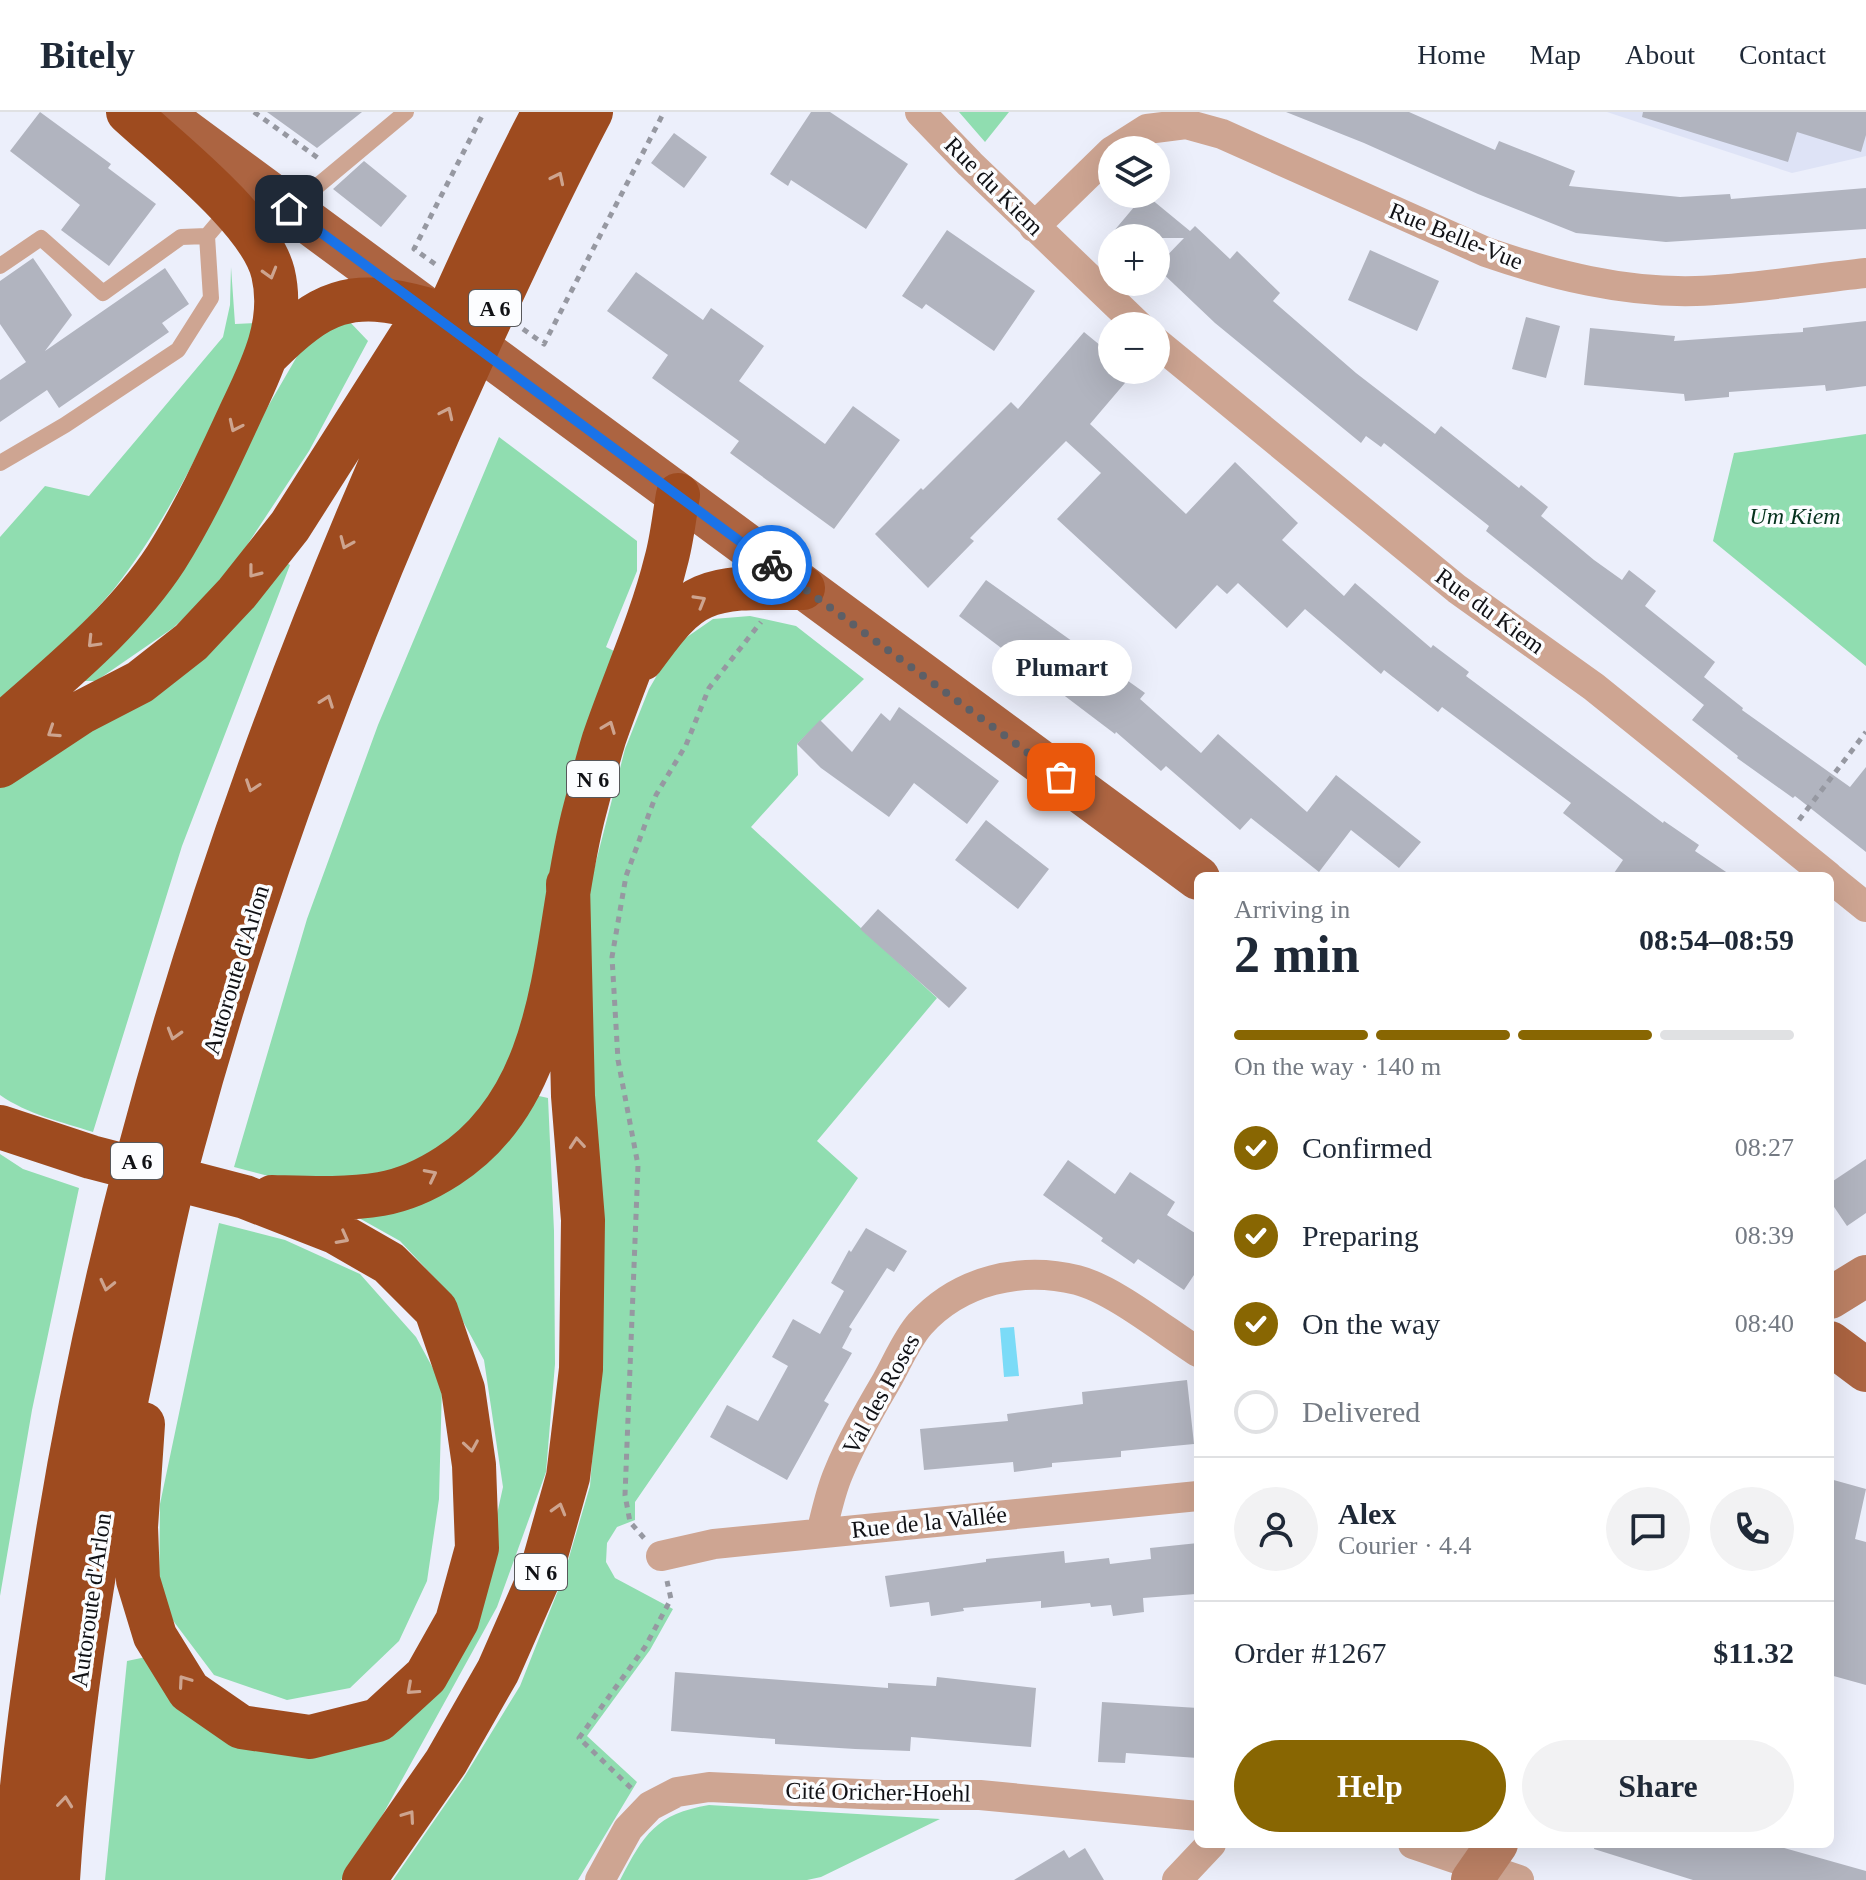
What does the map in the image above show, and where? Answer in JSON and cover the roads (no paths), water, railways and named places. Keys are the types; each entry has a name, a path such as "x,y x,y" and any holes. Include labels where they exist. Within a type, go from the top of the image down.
{"highway":[{"path":"0,727 83,653 165,559 207,486 267,355 277,317 273,272 252,230 128,112"},
{"name":"Autoroute d'Arlon","path":"15,1880 38,1658 72,1442 134,1173 204,933 252,785 315,618 376,471 496,206 544,112"},
{"name":"Autoroute d'Arlon","path":"58,1880 83,1643 107,1489 182,1148 233,971 290,802 358,620 421,469 493,312 591,112"},
{"path":"0,766 82,712 140,682 191,642 237,593 290,526 496,206"},
{"path":"267,355 295,327 328,306 391,276 425,309"},
{"name":"N 6","path":"245,1197 324,1198 383,1194 429,1178 469,1153 502,1117 526,1076 550,1001 568,884 583,814 604,739 629,677 666,561 678,495"},
{"name":"N 6","path":"629,677 669,624 702,597 728,590 803,588"},
{"name":"N 6","path":"364,1880 446,1762 498,1671 541,1573 568,1477 581,1369 583,1235 573,1096 568,884"},
{"path":"0,1113 18,1134"},
{"name":"A 6","path":"18,1134 245,1197 335,1232 389,1263 436,1310 463,1389 474,1465 477,1548 457,1621 426,1676 378,1720 310,1737 241,1727 189,1691 155,1636 138,1580 136,1527 149,1293"}],"main road":[{"path":"159,112 230,209 289,209 391,276"},
{"path":"425,309 533,362 678,495 1194,875"},
{"path":"1834,1296 1866,1276"},
{"path":"1834,1346 1866,1370"}],"street":[{"name":"Rue du Kiem","path":"920,112 1124,312"},
{"name":"Rue Belle-Vue","path":"1136,136 1147,129 1186,124 1222,134 1486,252 1603,285 1695,291 1866,273"},
{"name":"Rue Belle-Vue","path":"1034,227 1098,165"},
{"name":"Rue du Kiem","path":"1170,353 1457,589 1594,687 1823,872"},
{"name":"Rue du Kiem","path":"1834,881 1866,907"},
{"name":"Val des Roses","path":"821,1533 837,1475 870,1410 919,1326 942,1304 972,1286 1009,1276 1042,1273 1081,1281 1114,1297 1194,1349"},
{"name":"Rue de la Vallée","path":"661,1556 714,1544 1194,1496"},
{"name":"Cité Oricher-Hoehl","path":"600,1880 628,1829 650,1806 677,1792 709,1787 883,1795 980,1795 1194,1816"},
{"path":"1177,1880 1207,1848"},
{"path":"1426,1848 1492,1868"}],"lane":[{"path":"289,209 406,112"},
{"path":"0,266 41,238 103,293 181,237 230,209"},
{"path":"0,463 65,425 178,350 211,298 230,209"}],"water":[{"path":"1014,1327 1019,1376 1004,1377 1000,1328"}],"place":[{"name":"Plumart","path":"1061,777"}],"park label":[{"name":"Um Kiem","path":"1795,516"}]}
